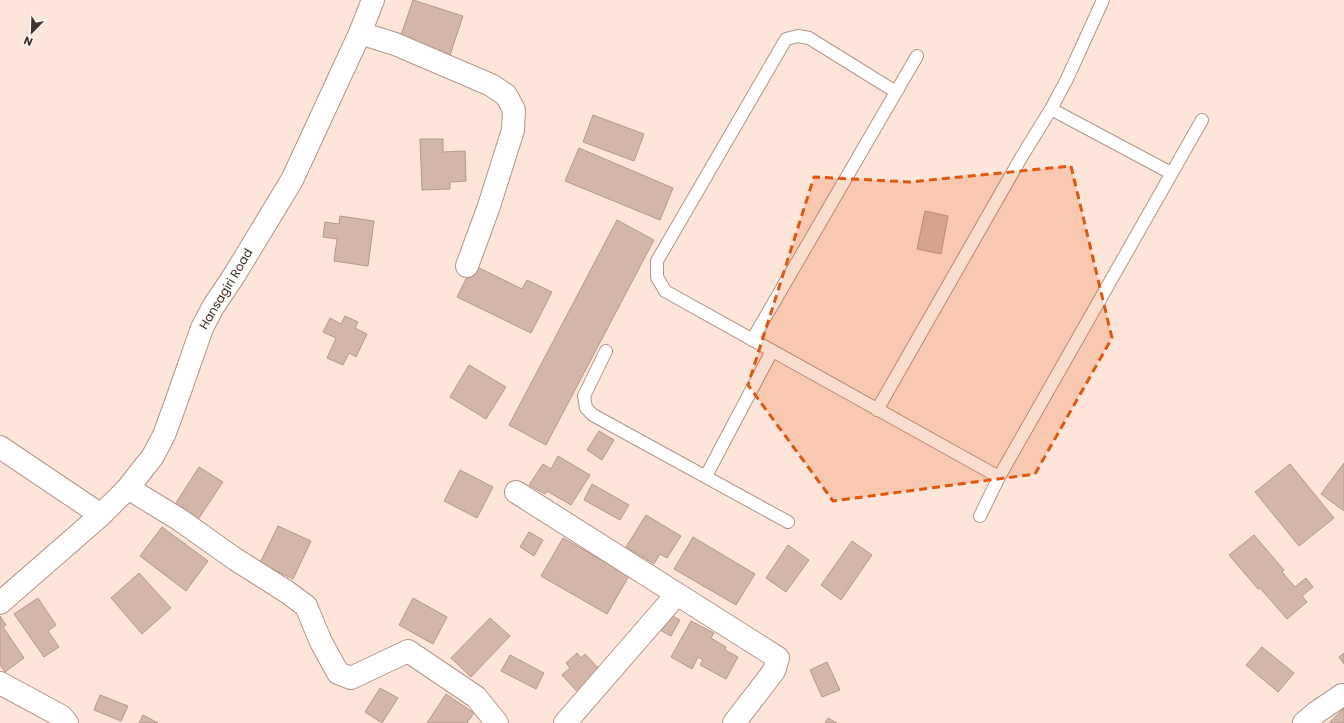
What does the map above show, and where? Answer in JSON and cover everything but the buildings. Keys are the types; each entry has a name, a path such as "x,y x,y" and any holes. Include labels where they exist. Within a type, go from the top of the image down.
{"street":[{"name":"Hansagiri Road","path":"0,603 101,514 128,488 153,456 164,435 202,328 213,307 235,274 292,180 360,33 373,0"},
{"path":"360,33 395,44 491,85 506,95 514,110 513,130 489,206 467,266"},
{"path":"0,447 101,514"},
{"path":"128,488 180,520 306,606 321,642 338,673 351,678 408,651 476,697 497,723"},
{"path":"516,492 778,658 774,672 734,723"},
{"path":"565,723 677,594"},
{"path":"0,683 61,716 67,723"},
{"path":"1304,723 1317,712 1344,695"}],"lane":[{"path":"878,410 1022,156 1051,109 1070,72 1103,0"},
{"path":"896,92 809,38 798,36 786,40 657,260 657,277 665,291 999,477"},
{"path":"752,340 917,56"},
{"path":"1051,109 1171,173"},
{"path":"980,516 999,477 1202,120"},
{"path":"606,351 584,396 586,408 593,415 788,522"},
{"path":"706,476 772,351"}],"highlighted area":[{"path":"1071,166 1112,338 1035,474 833,501 748,385 814,177 910,182"}]}
